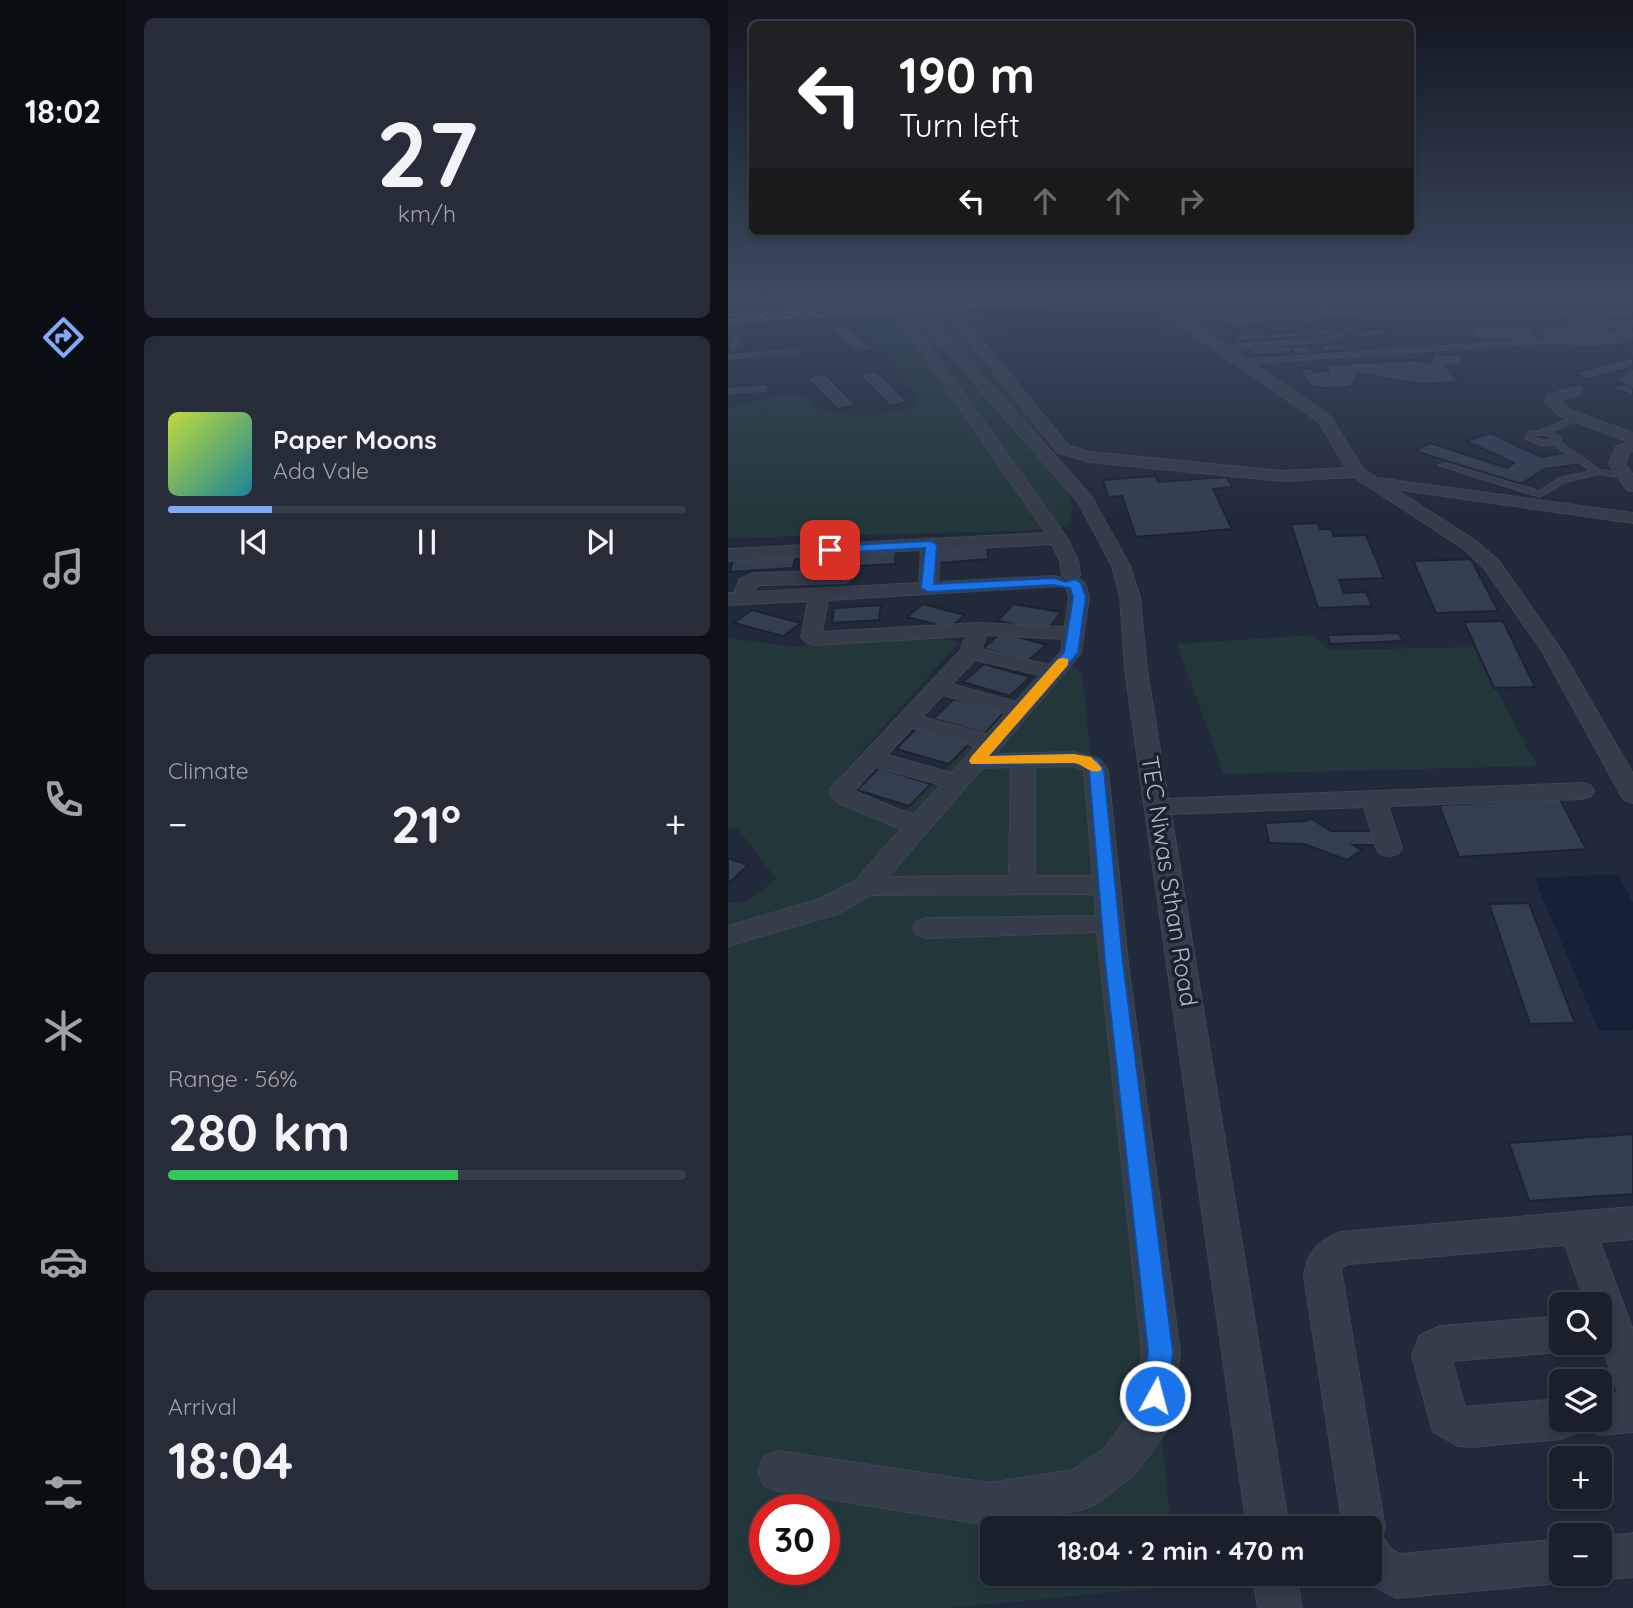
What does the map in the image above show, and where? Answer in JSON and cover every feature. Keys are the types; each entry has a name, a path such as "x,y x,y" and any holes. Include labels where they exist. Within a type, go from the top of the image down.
{"street":[{"path":"728,936 830,906 865,886 1071,653 1079,597 1067,580 1069,561 1058,538 939,369"},
{"name":"TEC Niwas Sthan Road","path":"970,369 1086,500 1121,566 1130,597 1136,670 1266,1516"},
{"path":"999,369 1063,449 1088,457 1283,476 1364,476 1539,500 1633,518"},
{"path":"1251,369 1325,419 1364,476 1470,545 1492,565 1552,651 1633,794"},
{"path":"1633,376 1628,379 1633,383"},
{"path":"1576,391 1552,398 1552,402 1556,408 1578,418 1633,438"},
{"path":"1630,482 1617,464 1622,450 1633,446"},
{"path":"728,555 1058,538"},
{"path":"928,588 931,545"},
{"path":"735,598 747,583 754,579 839,576 846,578 844,587"},
{"path":"735,598 819,594 844,587 888,590 1067,580"},
{"path":"819,594 811,637 814,639 978,629 1074,633"},
{"path":"919,827 848,798 842,793 842,789 970,653 978,629"},
{"path":"970,653 1054,671"},
{"path":"938,687 1021,710"},
{"path":"907,720 976,762"},
{"path":"778,1471 989,1504 1081,1489 1119,1461 1152,1418 1161,1352 1107,885 1097,774 1092,764 1074,759 976,762 871,758"},
{"path":"999,926 1013,885 1023,760"},
{"path":"1158,807 1582,792"},
{"path":"1374,799 1389,848"},
{"path":"865,886 1107,885"},
{"path":"927,928 1091,924"},
{"path":"1362,1516 1322,1276 1324,1261 1341,1248 1633,1223"},
{"path":"1577,1228 1633,1381"},
{"path":"1549,1335 1440,1345 1432,1349 1431,1356 1447,1418 1458,1426 1549,1420"},
{"path":"1612,1414 1633,1412"},
{"path":"1612,1557 1633,1555"},
{"path":"1382,1568 1396,1576 1549,1562"},
{"path":"1277,1586 1280,1608"}],"lane":[{"path":"728,391 763,389"},
{"path":"1578,418 1530,434 1529,438 1538,443 1555,442 1598,472 1630,482"},
{"path":"1542,432 1557,437 1555,442"},
{"path":"1442,465 1539,500 1562,480 1598,472"}],"green space":[{"path":"896,369 994,369 1042,434 1045,453 1060,472 1072,504 1071,521 1063,527 1022,531 728,538 728,408 766,398 806,396 815,405 827,410 842,414 873,415 915,406 917,396"},
{"path":"892,628 959,642 841,775 895,821 1042,671 1066,660 1082,672 1170,1516 980,1516 980,1586 1177,1586 947,1608 728,1608 728,903 747,902 776,879 739,830 728,827 728,638 796,647"},
{"path":"1312,635 1330,650 1474,647 1537,766 1224,774 1177,644"}],"water":[{"path":"1618,874 1633,903 1633,1030 1599,1031 1534,878"}],"building":[{"path":"1300,369 1329,371 1328,369 1448,369 1460,382 1421,384 1359,374 1350,387 1321,388 1309,386"},
{"path":"1589,369 1625,369 1588,379 1574,373"},
{"path":"876,371 908,402 890,406 859,374"},
{"path":"825,374 856,405 837,409 807,378"},
{"path":"1624,384 1633,388 1633,396 1611,387"},
{"path":"1491,433 1541,457 1564,453 1581,464 1545,469 1521,484 1415,451 1430,443 1507,468 1514,463 1466,441"},
{"path":"1156,476 1158,482 1227,477 1232,487 1213,489 1232,529 1136,537 1122,496 1108,497 1103,480"},
{"path":"1318,523 1320,529 1331,529 1334,536 1366,535 1384,578 1339,580 1344,593 1366,592 1372,606 1318,608 1291,524"},
{"path":"987,547 988,559 939,563 938,550"},
{"path":"896,551 895,564 842,567 844,554"},
{"path":"796,556 793,568 730,572 733,560"},
{"path":"1471,559 1498,611 1436,613 1413,561"},
{"path":"923,604 965,615 949,628 907,617"},
{"path":"1013,604 1061,612 1047,630 998,621"},
{"path":"881,605 879,620 832,623 834,608"},
{"path":"752,610 801,623 783,636 734,623"},
{"path":"1503,621 1535,687 1494,688 1464,622"},
{"path":"1002,632 1046,645 1028,661 983,648"},
{"path":"1399,633 1403,641 1330,644 1328,635"},
{"path":"984,664 1030,677 1010,696 963,682"},
{"path":"954,699 1005,711 985,733 933,719"},
{"path":"917,728 970,743 949,764 896,749"},
{"path":"879,768 931,784 909,806 857,790"},
{"path":"1560,799 1586,849 1459,857 1439,805"},
{"path":"1310,818 1331,831 1375,831 1378,845 1353,845 1362,850 1347,860 1304,844 1269,843 1265,823 1306,821"},
{"path":"728,858 748,865 728,884"},
{"path":"1529,903 1575,1023 1530,1024 1489,904"},
{"path":"1633,1134 1633,1194 1529,1201 1509,1143"}],"slow traffic":[{"path":"1063,662 977,761 1074,759 1085,760 1095,768"}],"route":[{"path":"830,550 931,545 928,588 1054,582 1065,586 1075,583 1079,597 1071,653 977,761 1074,759 1085,760 1096,770 1114,962 1161,1352 1155,1396"}]}
